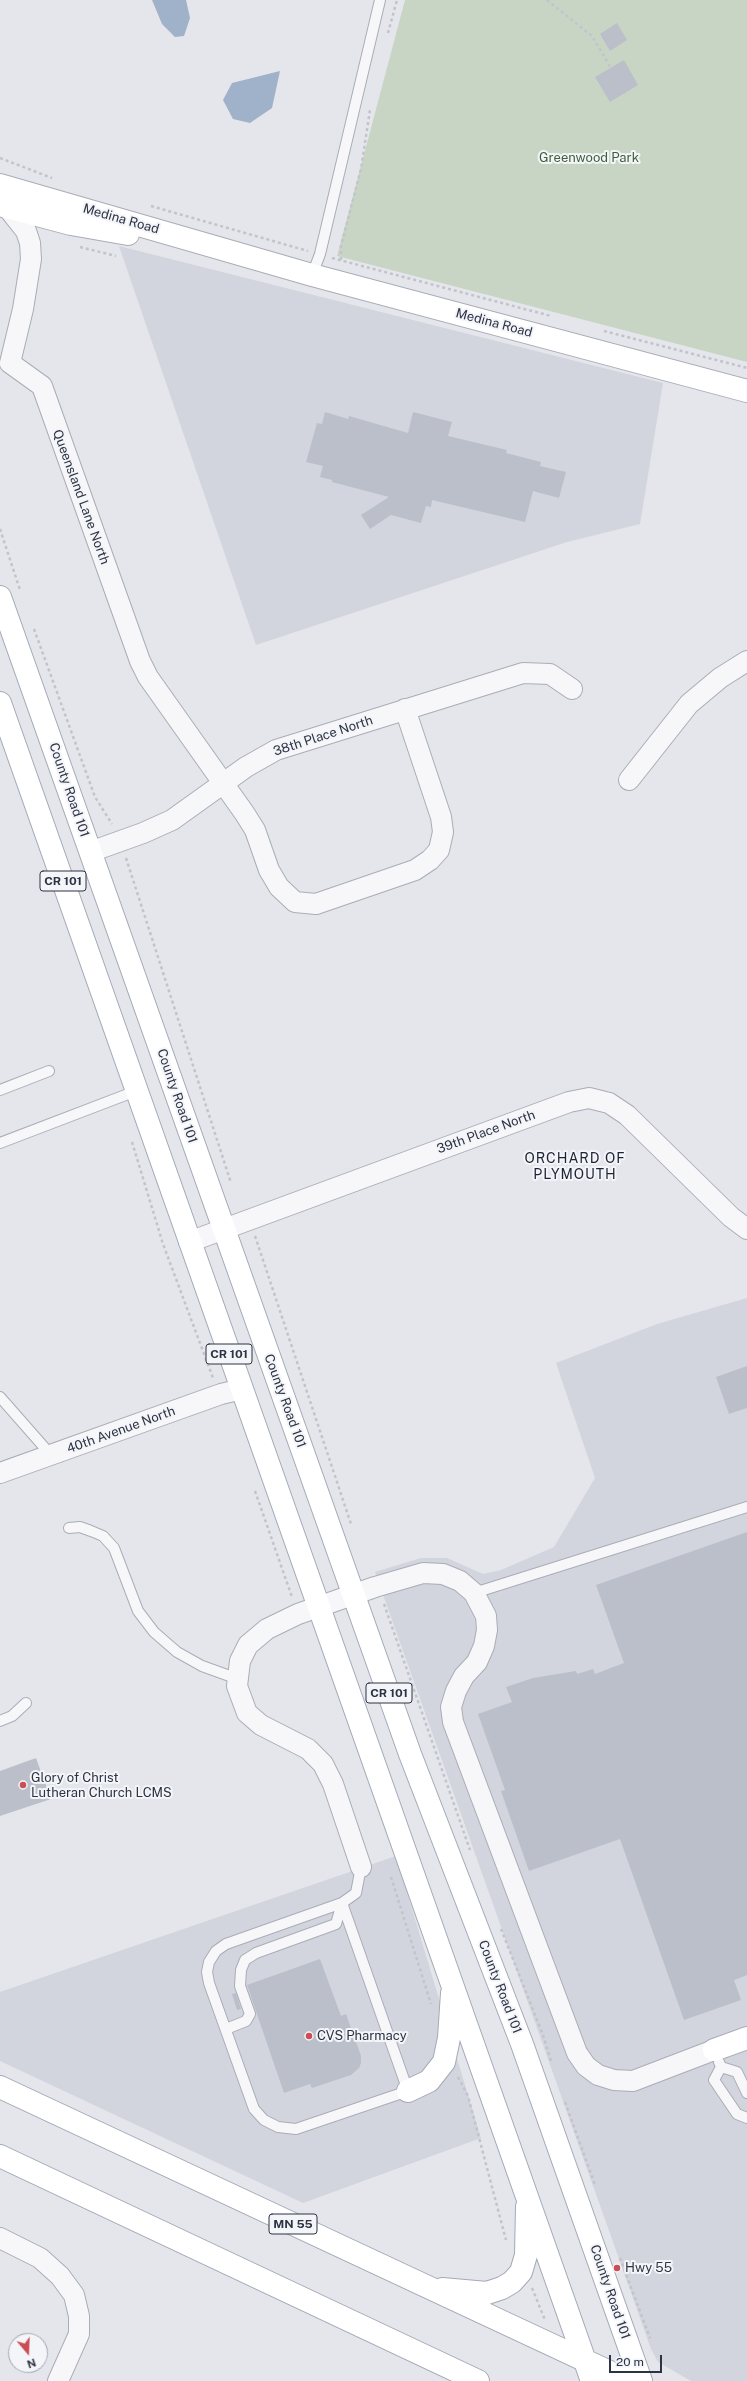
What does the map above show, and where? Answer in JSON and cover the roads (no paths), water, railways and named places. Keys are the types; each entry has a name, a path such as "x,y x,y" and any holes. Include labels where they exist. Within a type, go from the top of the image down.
{"main road":[{"name":"Medina Road","path":"0,185 312,275 747,391"},
{"name":"Medina Road","path":"3,206 71,224 241,254"},
{"name":"County Road 101","path":"1,604 410,1754 522,2044 625,2332 641,2381"},
{"name":"CR 101","path":"0,703 189,1242 589,2371"},
{"path":"408,2091 428,2081 444,2062 449,2038 453,1984"},
{"path":"718,2058 747,2038"},
{"name":"MN 55","path":"0,2087 427,2287 589,2371 629,2381"},
{"path":"0,2156 478,2381"},
{"path":"427,2287 486,2293 502,2288 512,2282 521,2272 526,2255 527,2194"}],"street":[{"name":"Queensland Lane North","path":"3,206 26,231 30,242 31,259 23,309 10,363 42,386 140,661 148,677 255,830 269,870 278,887 295,902 316,904 415,870 430,860 439,850 443,832 441,816 404,710"},
{"path":"629,780 688,704 720,678 747,661"},
{"name":"38th Place North","path":"90,852 143,833 172,820 261,757 276,750 522,673 550,674 572,689"},
{"name":"39th Place North","path":"189,1242 569,1102 589,1098 609,1103 627,1115 731,1217 747,1229"},
{"name":"40th Avenue North","path":"0,1473 221,1394 242,1389"},
{"path":"361,1867 333,1784 323,1764 308,1749 261,1725 247,1713 237,1686 240,1661 248,1645 267,1629 298,1614 423,1573 443,1574 460,1581 474,1594 481,1603 486,1616 487,1630 484,1646 477,1662 464,1676 456,1691 451,1707 453,1722 577,2053 586,2066 598,2075 614,2080 633,2081 718,2058"},
{"path":"0,2238 40,2258 60,2276 74,2295 79,2316 79,2334 58,2381"}],"lane":[{"path":"312,275 322,246 380,0"},
{"path":"0,1090 49,1071"},
{"path":"0,1143 136,1091"},
{"path":"0,1397 51,1454"},
{"path":"474,1594 747,1507"},
{"path":"69,1528 80,1528 103,1536 114,1548 138,1611 154,1632 178,1652 202,1666 238,1680"},
{"path":"0,1721 12,1716 26,1703"},
{"path":"342,1903 408,2091 296,2129 278,2127 264,2120 254,2109 207,1972 209,1962 216,1951 226,1944 342,1903 356,1893 361,1867"},
{"path":"226,2029 246,2022 250,2014 240,1986 241,1970 245,1960 256,1952 336,1924 342,1903"},
{"path":"747,2093 737,2072 718,2058 714,2080 737,2114 747,2118"}],"water":[{"path":"152,0 186,0 190,18 184,36 175,37 162,24"},
{"path":"280,71 272,108 250,123 233,119 223,100 232,83"}],"place":[{"name":"Glory of Christ Lutheran Church LCMS","path":"23,1785"},
{"name":"CVS Pharmacy","path":"309,2036"},
{"name":"Hwy 55","path":"617,2268"}],"district":[{"name":"ORCHARD OF PLYMOUTH","path":"575,1168"}],"park label":[{"name":"Greenwood Park","path":"589,158"}]}
